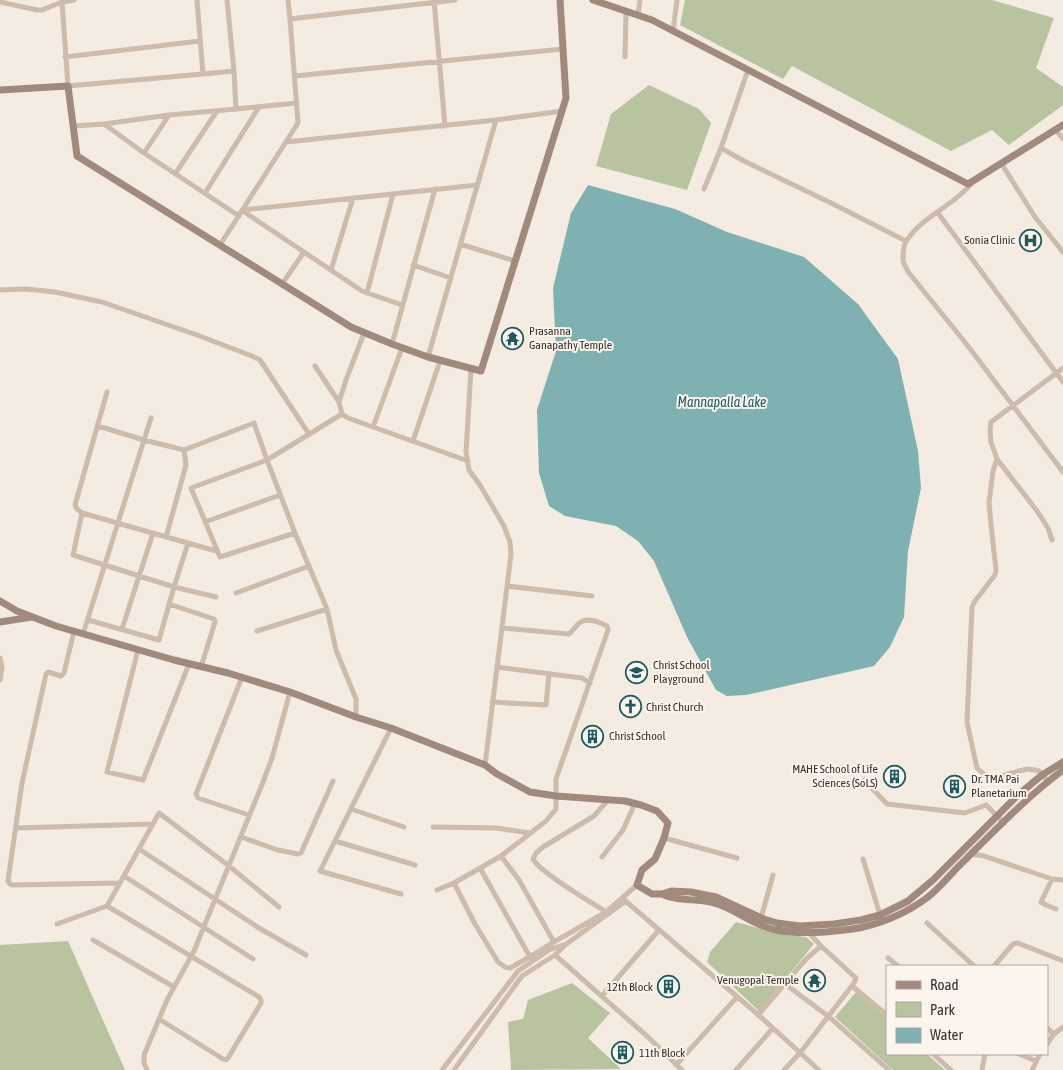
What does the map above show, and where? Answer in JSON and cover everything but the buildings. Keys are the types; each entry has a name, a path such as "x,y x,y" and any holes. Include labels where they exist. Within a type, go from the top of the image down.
{"main road":[{"path":"0,90 68,86 77,156 351,327 428,357 481,371 566,98 560,0"},
{"path":"595,0 652,20 968,184 1063,124"},
{"path":"0,602 32,617 74,631 242,677 391,728 485,765 496,774 530,792 556,796 625,801 657,811 668,823 655,859 642,870 638,885 652,894 662,894 671,891 691,892 716,897 761,918 800,926 834,924 903,913 929,896 1048,781 1063,770"},
{"path":"0,622 32,617"},
{"path":"662,894 670,898 714,903 764,927 777,930 809,933 859,928 881,918 933,880 1018,795 1042,775 1063,762"}],"street":[{"path":"0,2 42,10 62,2 74,0"},
{"path":"197,0 203,74"},
{"path":"227,0 236,109"},
{"path":"220,245 298,123 288,0"},
{"path":"290,19 455,0"},
{"path":"638,15 640,0"},
{"path":"673,31 677,0"},
{"path":"434,1 444,126"},
{"path":"62,2 68,86 234,71"},
{"path":"625,57 626,11"},
{"path":"65,57 200,41"},
{"path":"294,76 563,49"},
{"path":"704,189 721,148 748,70"},
{"path":"74,126 296,103"},
{"path":"205,193 259,107"},
{"path":"176,174 217,111"},
{"path":"286,142 444,126 562,111"},
{"path":"144,154 169,115"},
{"path":"428,357 496,120"},
{"path":"104,124 144,154 304,252 362,291 402,305"},
{"path":"1055,129 1063,139"},
{"path":"721,148 906,242"},
{"path":"1001,163 1036,217 1063,252"},
{"path":"973,180 964,192 918,228 906,242 903,261 909,273 968,346 1063,472"},
{"path":"241,213 354,198 477,185"},
{"path":"392,344 435,189"},
{"path":"366,292 393,194"},
{"path":"331,270 354,198"},
{"path":"938,213 1063,382"},
{"path":"460,244 515,261"},
{"path":"282,284 304,252"},
{"path":"414,265 451,278"},
{"path":"0,290 26,289 55,292 102,302 252,356 260,360 310,434"},
{"path":"339,402 364,333"},
{"path":"373,427 402,348"},
{"path":"412,441 440,360"},
{"path":"315,366 339,402 342,414 348,418 468,461"},
{"path":"1052,540 1048,528 1037,511 997,459 991,442 990,430 991,422 1063,368"},
{"path":"471,369 466,452 469,470 504,526 510,542 511,554 485,765"},
{"path":"107,392 75,505 77,509 82,513 216,551"},
{"path":"295,533 220,557 192,488 267,460 342,414"},
{"path":"84,634 151,418"},
{"path":"98,426 184,450 254,423 280,495 327,609 336,650 356,699 356,717"},
{"path":"166,536 186,465 184,450"},
{"path":"997,459 993,471 990,503 996,570 995,575 972,607 967,722 977,768 986,777 993,778 1027,769 1039,771 1048,781"},
{"path":"205,522 280,495"},
{"path":"82,513 73,555 174,587 216,598"},
{"path":"122,629 153,533"},
{"path":"88,620 159,640 188,543"},
{"path":"236,593 309,566"},
{"path":"507,586 592,596"},
{"path":"169,604 214,619 215,622 201,667"},
{"path":"257,631 327,609"},
{"path":"437,890 454,883 501,856 546,821 556,809 556,780 608,630 607,626 597,621 583,620 569,634 502,628"},
{"path":"74,631 64,673 60,676 48,672 46,674 22,783 8,881 12,885 120,883"},
{"path":"138,650 107,772 144,780 190,664"},
{"path":"0,658 2,667 0,680"},
{"path":"497,667 582,678 590,683"},
{"path":"492,702 546,705 549,674"},
{"path":"242,677 196,794 198,798 249,816"},
{"path":"147,1070 144,1056 167,1000 191,956 264,782 290,692"},
{"path":"391,728 320,871 401,894"},
{"path":"864,780 887,804 965,813 986,805 1004,823"},
{"path":"241,837 278,850 301,853 333,781"},
{"path":"606,912 550,875 535,864 533,859 536,853 543,847 594,816 608,800"},
{"path":"602,857 624,830 635,804"},
{"path":"351,809 404,827"},
{"path":"57,924 107,906 159,813 278,907"},
{"path":"16,828 153,824"},
{"path":"433,827 496,828 529,833"},
{"path":"664,838 737,858"},
{"path":"335,841 415,865"},
{"path":"139,849 259,928 306,955"},
{"path":"971,854 984,856 1052,879 1063,880"},
{"path":"501,856 519,880 554,942"},
{"path":"863,858 881,918"},
{"path":"480,868 530,957"},
{"path":"761,918 773,875"},
{"path":"124,876 253,959"},
{"path":"1052,879 1041,902 1046,906 1056,909"},
{"path":"454,883 475,924 498,962 510,968 606,912 624,899"},
{"path":"454,1070 522,976 555,955 624,899 638,885"},
{"path":"624,899 819,1070"},
{"path":"107,906 259,996 261,1000 226,1060 223,1060 159,1019"},
{"path":"927,923 973,965"},
{"path":"602,996 659,930"},
{"path":"784,1070 800,1053 852,986 856,978 809,933"},
{"path":"93,940 174,987"},
{"path":"995,965 1013,944 1018,943 1063,961"},
{"path":"442,1070 518,971 549,950 565,945"},
{"path":"758,1015 806,960 821,946"},
{"path":"555,955 648,1036 682,1070"},
{"path":"888,958 897,965"},
{"path":"785,984 828,1016 889,1070"},
{"path":"852,986 886,1014"},
{"path":"676,1065 737,997"},
{"path":"1048,1043 1054,1034 1063,1027"},
{"path":"736,1070 773,1028"},
{"path":"1048,1029 1054,1034"},
{"path":"934,1055 952,1070"},
{"path":"982,1070 985,1055"},
{"path":"1021,1055 1036,1061"},
{"path":"1032,1070 1039,1055"}],"green space":[{"path":"685,0 992,0 1054,18 1036,68 1063,87 1063,105 1009,145 992,130 951,151 792,66 783,79 680,25"},
{"path":"649,85 699,109 711,123 687,190 596,166 611,114"},
{"path":"736,922 781,934 806,937 814,944 759,1011 707,962 710,952"},
{"path":"68,941 125,1070 0,1070 0,945"},
{"path":"572,983 610,1013 588,1038 621,1069 511,1070 508,1022 523,1019 528,1000"},
{"path":"856,992 886,1017 886,1055 928,1055 945,1070 893,1070 835,1017"}],"water":[{"name":"Mannapalla Lake","path":"588,185 675,209 727,232 804,257 858,304 898,359 918,451 921,488 908,551 904,617 890,647 874,666 746,695 727,696 716,690 687,637 654,561 638,541 616,526 565,516 549,506 539,473 537,410 556,351 553,288 571,213"}],"place":[{"name":"Sonia Clinic","path":"1031,240"},
{"name":"Prasanna Ganapathy Temple","path":"513,338"},
{"name":"Christ School Playground","path":"637,672"},
{"name":"Christ Church","path":"630,707"},
{"name":"Christ School","path":"593,736"},
{"name":"MAHE School of Life Sciences (SoLS)","path":"894,776"},
{"name":"Dr. TMA Pai Planetarium","path":"955,786"},
{"name":"Venugopal Temple","path":"815,980"},
{"name":"12th Block","path":"669,987"},
{"name":"11th Block","path":"623,1053"}]}
